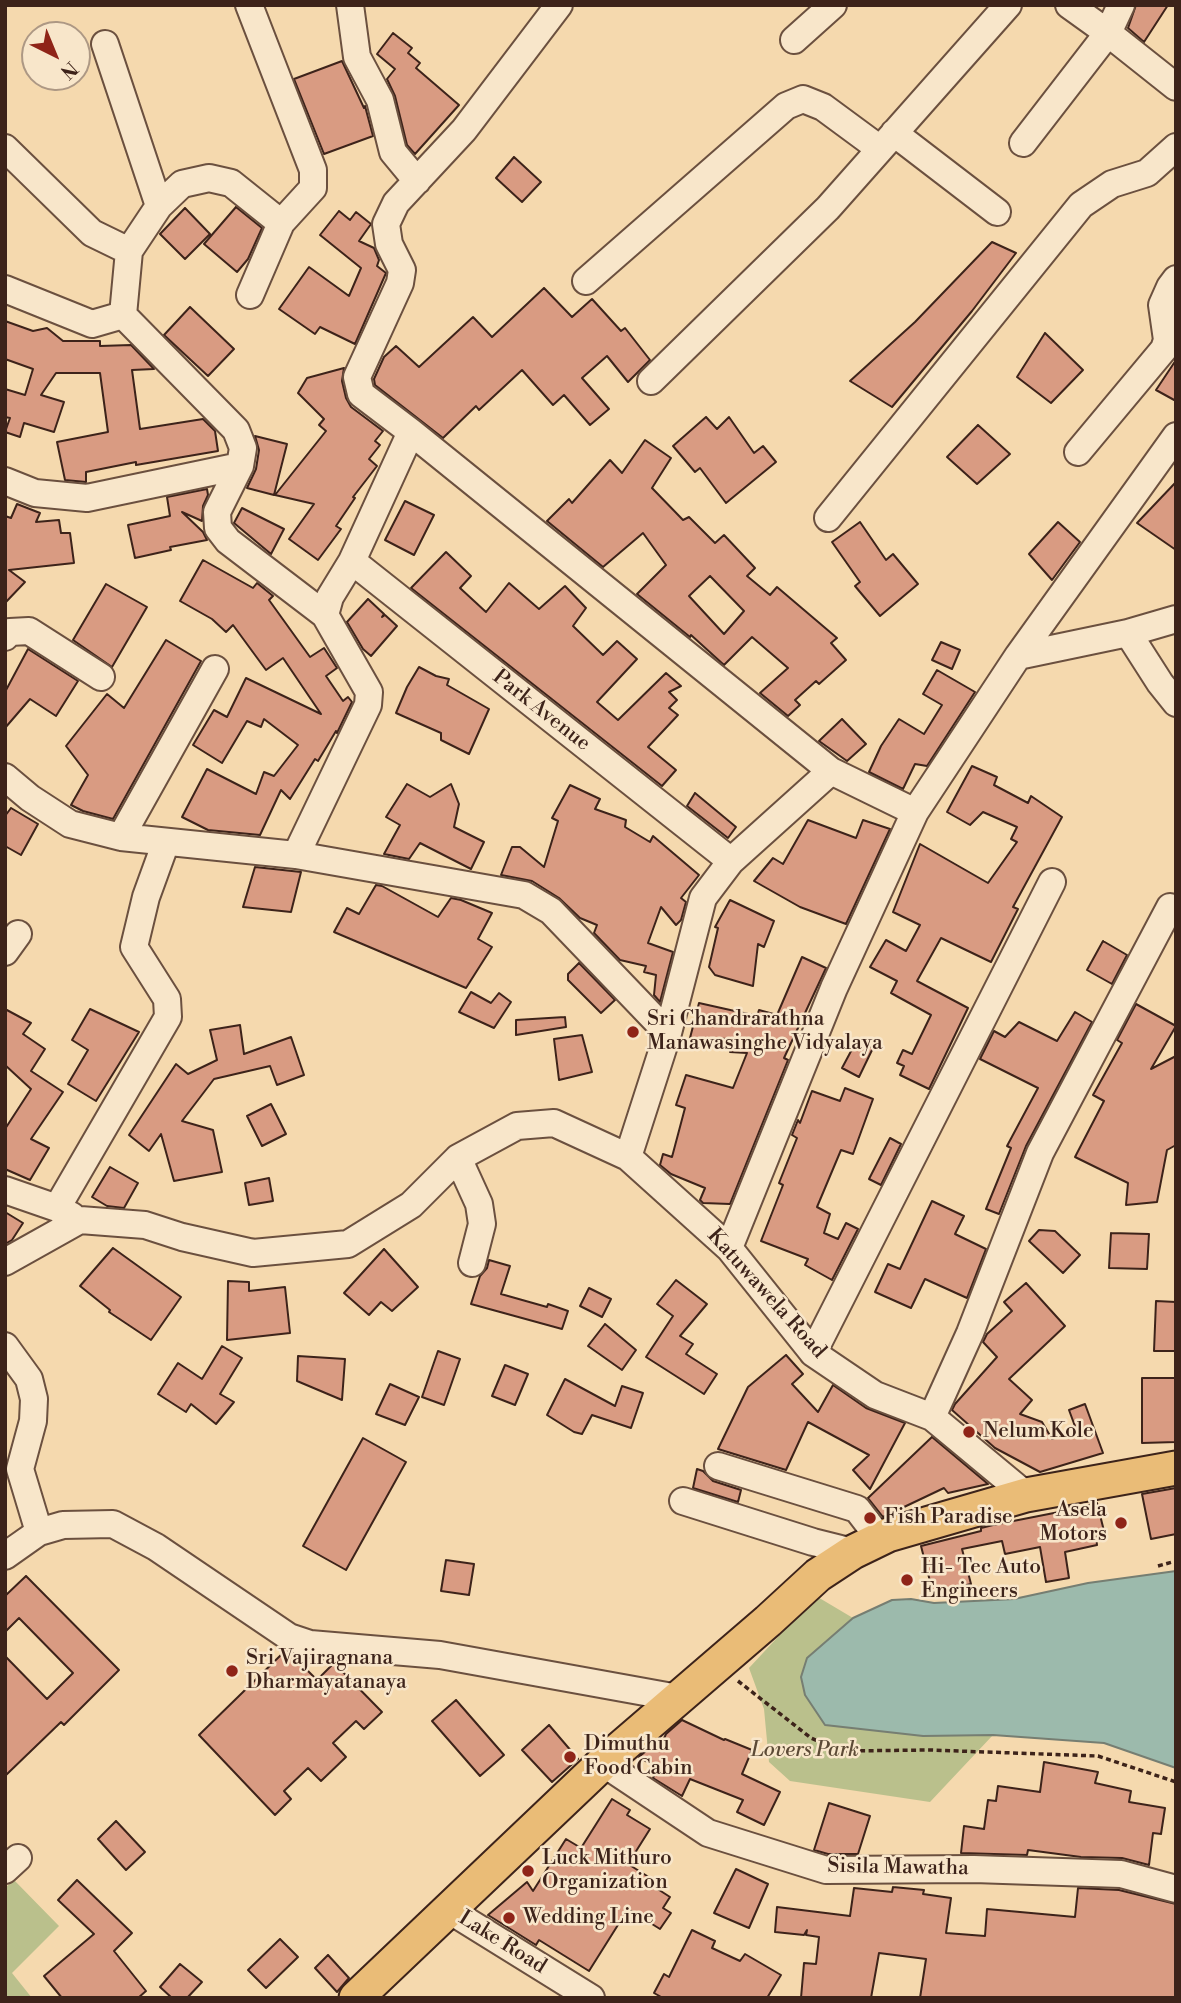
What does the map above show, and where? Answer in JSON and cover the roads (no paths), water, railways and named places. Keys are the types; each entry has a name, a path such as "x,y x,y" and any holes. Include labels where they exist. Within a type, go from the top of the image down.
{"main road":[{"path":"356,1998 603,1763 818,1575 867,1545 1026,1495 1176,1468"}],"street":[{"path":"249,5 313,170 313,188 281,223 250,295"},
{"path":"350,5 356,57 380,100 393,152 417,181"},
{"path":"559,5 464,130 396,204 386,224 389,244 402,270 400,283 357,377 361,394 831,771 915,812"},
{"path":"794,40 833,5"},
{"path":"651,381 828,208 1008,5"},
{"path":"1069,5 1176,87"},
{"path":"1023,143 1108,33 1121,5"},
{"path":"105,44 159,206"},
{"path":"586,281 786,106 803,99 887,141 997,212"},
{"path":"828,518 1081,205 1112,184 1147,173 1176,147"},
{"path":"5,148 92,233 129,251"},
{"path":"123,316 129,251 159,206 181,184 209,178 231,183 281,223"},
{"path":"1078,452 1164,349 1167,340 1162,305 1176,279"},
{"path":"5,289 92,324 123,316"},
{"path":"123,316 236,430 243,448 240,466 217,512 218,528 228,541 325,615 369,692 368,705 296,855"},
{"path":"325,615 330,597 352,561 411,432"},
{"path":"729,1248 834,988 915,812 1018,656 1176,436"},
{"path":"5,481 35,493 87,498 240,466"},
{"name":"Park Avenue","path":"352,561 731,861"},
{"path":"1018,656 1128,633 1176,619"},
{"path":"5,637 10,632 29,631 101,677"},
{"path":"1128,633 1160,683 1176,702"},
{"path":"121,837 215,669"},
{"path":"628,1157 667,1033 703,898 731,861 831,771"},
{"path":"5,777 30,798 69,824 121,837 296,855 524,895 551,911 667,1033"},
{"path":"57,1208 168,1017 167,999 134,947 146,897 166,842"},
{"path":"813,1353 1052,882"},
{"path":"932,1417 970,1333 1040,1153 1170,907"},
{"name":"Katuwawela Road","path":"80,1220 145,1225 182,1237 253,1253 348,1244 411,1205 458,1158 517,1126 554,1123 628,1157 729,1248 813,1353 875,1395 932,1417 1026,1495"},
{"path":"458,1158 479,1204 482,1224 472,1263"},
{"path":"5,1190 57,1208 80,1220"},
{"path":"5,1262 80,1220"},
{"path":"5,1346 29,1380 34,1399 33,1421 20,1469 39,1532"},
{"path":"683,1501 813,1542 867,1545 857,1509 718,1466"},
{"path":"5,1556 39,1532 63,1525 113,1524 156,1547 289,1637 310,1644 440,1655 678,1698"},
{"name":"Sisila Mawatha","path":"603,1763 708,1833 827,1870 974,1869 1121,1874 1176,1889"},
{"name":"Lake Road","path":"449,1910 591,1998"}],"place":[{"name":"Sri Chandrarathna Manawasinghe Vidyalaya","path":"633,1032"},
{"name":"Nelum Kole","path":"969,1432"},
{"name":"Fish Paradise","path":"870,1518"},
{"name":"Asela Motors","path":"1121,1523"},
{"name":"Hi- Tec Auto Engineers","path":"907,1580"},
{"name":"Sri Vajiragnana Dharmayatanaya","path":"232,1671"},
{"name":"Dimuthu Food Cabin","path":"570,1757"},
{"name":"Luck Mithuro Organization","path":"528,1871"},
{"name":"Wedding Line","path":"509,1918"}],"park label":[{"name":"Lovers Park","path":"805,1751"}]}
